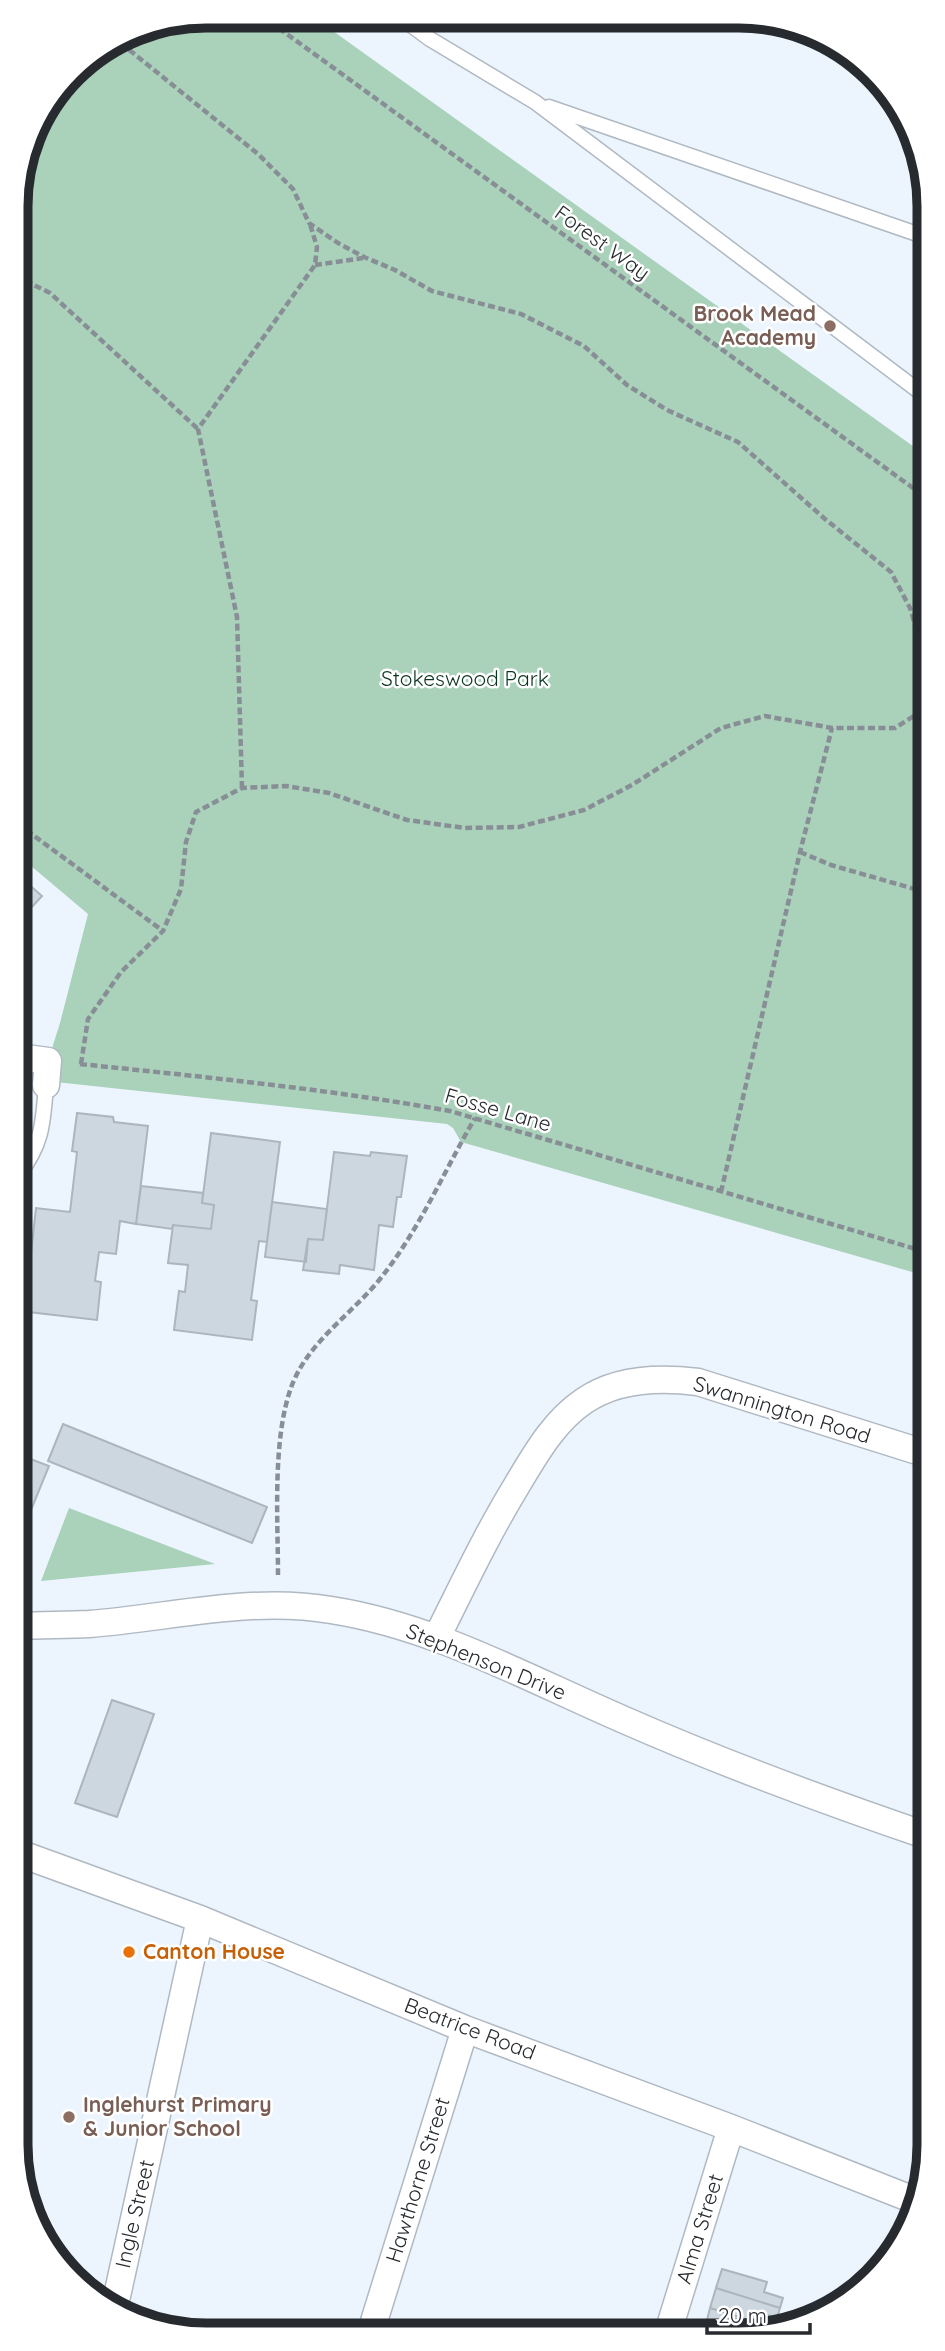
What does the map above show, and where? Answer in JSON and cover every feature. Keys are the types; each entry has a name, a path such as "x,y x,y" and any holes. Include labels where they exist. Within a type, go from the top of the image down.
{"street":[{"path":"28,1062 47,1073"},
{"name":"Swannington Road","path":"438,1637 489,1531 537,1451 558,1425 584,1401 613,1387 640,1380 670,1378 698,1382 917,1451"},
{"name":"Stephenson Drive","path":"28,1626 90,1623 209,1610 278,1606 330,1609 383,1621 438,1637 624,1720 821,1800 917,1832"},
{"name":"Beatrice Road","path":"28,1857 200,1919 466,2029 909,2198"},
{"name":"Ingle Street","path":"116,2298 200,1919"},
{"name":"Hawthorne Street","path":"374,2323 466,2029"},
{"name":"Alma Street","path":"671,2323 731,2128"}],"lane":[{"path":"415,28 535,102 917,390"},
{"path":"535,102 917,234"},
{"path":"28,1162 40,1141 47,1073"}],"path":[{"name":"Forest Way","path":"279,28 917,491"},
{"path":"126,48 258,154 293,189 317,247 315,265 198,429"},
{"path":"309,223 364,257 395,270 432,291 521,314 584,345 627,385 667,410 738,442 825,519 891,572 910,608 917,641"},
{"path":"315,265 364,257"},
{"path":"28,282 50,293 198,429 237,617 242,788"},
{"path":"81,1064 88,1019 121,972 163,931 181,889 186,842 196,812 242,788 286,786 329,793 407,820 466,828 519,827 584,810 642,779 721,728 765,716 832,728 895,728 917,714"},
{"path":"721,1192 800,852 832,728"},
{"path":"28,831 163,931"},
{"path":"800,852 917,890"},
{"name":"Fosse Lane","path":"47,1073 81,1064 280,1085 450,1111 917,1249"},
{"path":"278,1606 278,1488 282,1427 292,1385 306,1358 379,1280 416,1229 475,1118"}],"green space":[{"name":"Stokeswood Park","path":"329,28 917,449 917,1273 461,1142 453,1128 447,1124 46,1081 48,1061 88,914 28,863 28,194 34,160 52,117 80,80 117,52 149,37 183,30"},
{"path":"69,1508 215,1564 41,1581"}],"building":[{"path":"28,884 42,896 28,911"},
{"path":"77,1113 113,1117 114,1122 148,1126 136,1224 120,1221 116,1254 99,1252 95,1281 101,1282 97,1320 28,1312 28,1271 36,1208 70,1212 77,1152 72,1151"},
{"path":"211,1133 280,1142 267,1242 259,1241 251,1300 257,1301 252,1340 174,1330 179,1291 185,1292 188,1265 168,1263 173,1225 211,1229 214,1205 202,1203"},
{"path":"334,1152 407,1156 393,1227 379,1225 374,1270 340,1265 339,1274 303,1270 308,1239 323,1240"},
{"path":"141,1186 203,1193 202,1203 214,1205 211,1229 173,1225 172,1229 136,1224"},
{"path":"272,1202 327,1209 323,1240 308,1239 306,1262 265,1257"},
{"path":"63,1424 267,1507 252,1543 48,1461"},
{"path":"28,1458 49,1466 28,1517"},
{"path":"112,1700 154,1714 117,1817 75,1803"},
{"path":"722,2269 767,2282 764,2292 783,2298 780,2308 716,2288"},
{"path":"716,2288 780,2308 777,2318 758,2312 754,2322 710,2308"},
{"path":"710,2308 754,2322 739,2323 706,2323"}],"place":[{"name":"Brook Mead Academy","path":"830,326"},
{"name":"Canton House","path":"129,1952"},
{"name":"Inglehurst Primary & Junior School","path":"69,2117"}]}
